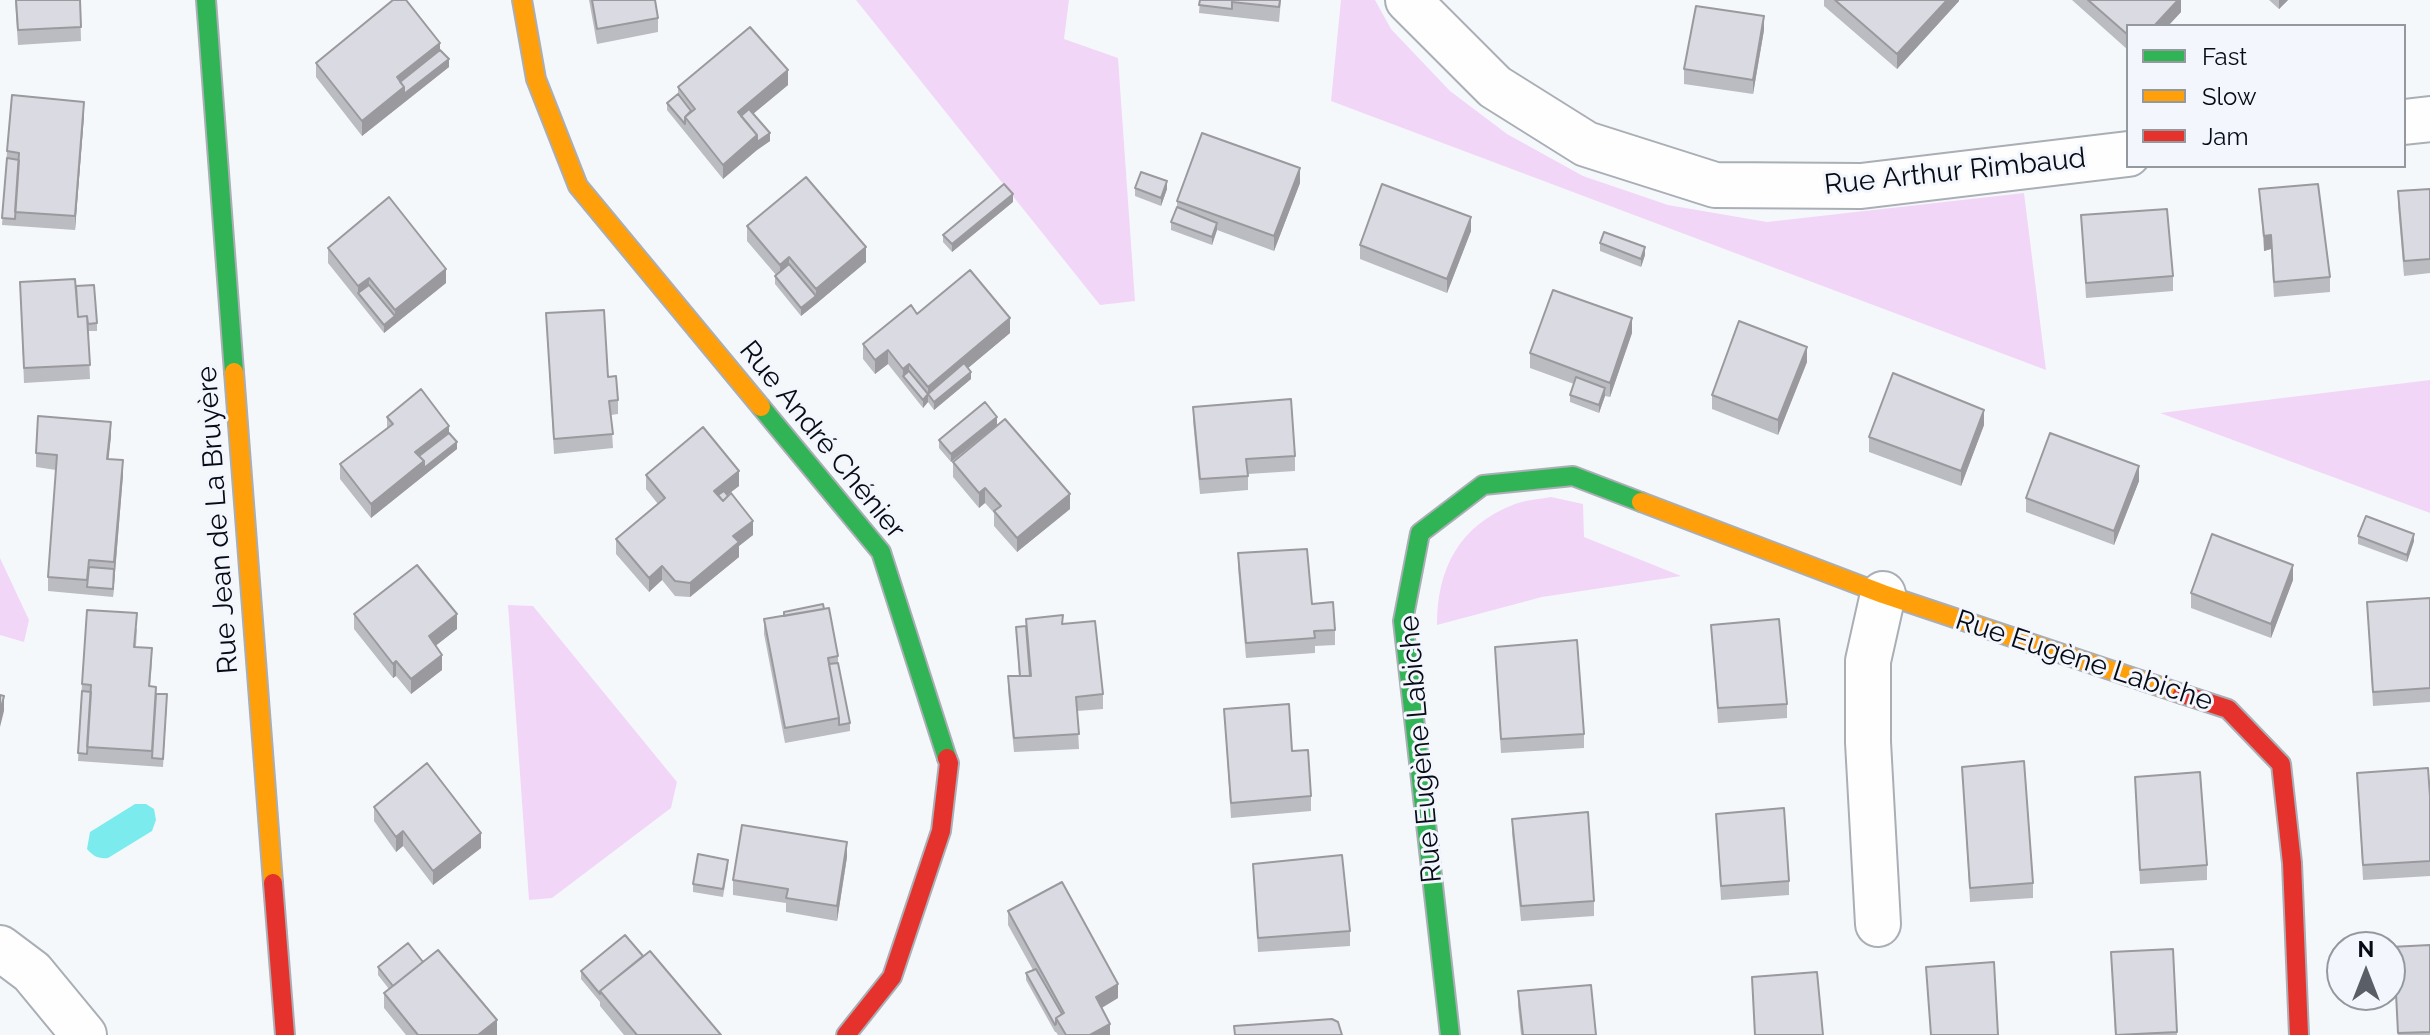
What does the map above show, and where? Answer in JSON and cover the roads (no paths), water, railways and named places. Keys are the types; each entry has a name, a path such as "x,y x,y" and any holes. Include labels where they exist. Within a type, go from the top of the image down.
{"street":[{"name":"Rue Jean de La Bruyère","path":"206,0 285,1035"},
{"name":"Rue André Chénier","path":"522,0 536,79 578,186 881,552 949,763 941,831 892,977 846,1035"},
{"name":"Rue Arthur Rimbaud","path":"1408,0 1495,87 1586,144 1715,185 1861,186 2126,154"},
{"path":"2406,122 2430,119"},
{"name":"Rue Eugène Labiche","path":"1450,1035 1403,621 1420,533 1483,485 1573,476 1883,594 2228,709 2281,764 2292,863 2299,1035"},
{"path":"1878,924 1868,742 1868,661 1883,594"},
{"path":"0,948 32,972 84,1035"}],"water":[{"path":"135,804 146,804 154,809 156,820 152,831 108,858 91,854 87,849 90,832"}]}
